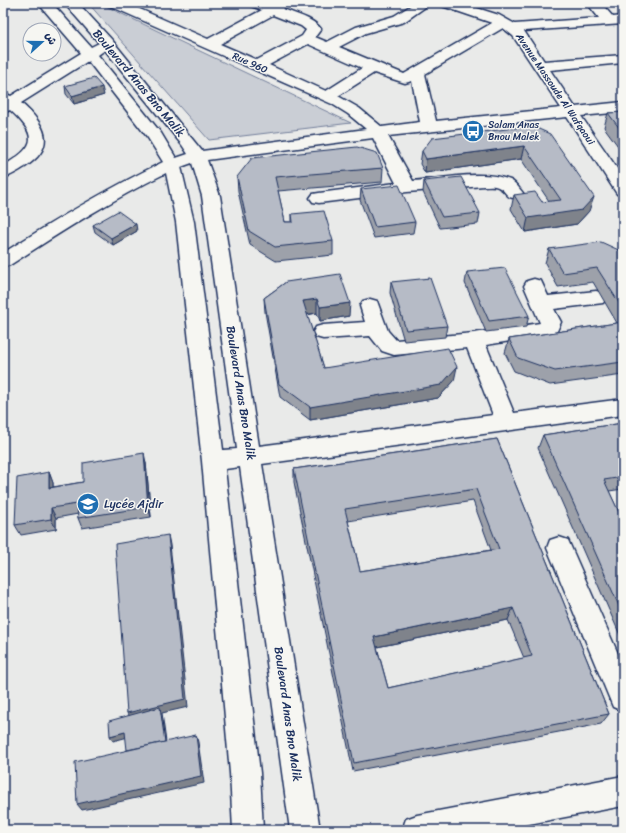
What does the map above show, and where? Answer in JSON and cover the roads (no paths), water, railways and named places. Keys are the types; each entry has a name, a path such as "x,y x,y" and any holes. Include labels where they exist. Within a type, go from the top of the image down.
{"street":[{"name":"Boulevard Anas Bno Malik","path":"45,3 89,53 145,123 172,164 182,202 213,461 245,773 248,830"},
{"name":"Boulevard Anas Bno Malik","path":"71,3 107,43 199,156 206,175 211,196 251,457 305,830"},
{"name":"Rue 960","path":"115,3 258,66 356,112 378,132 407,187"},
{"path":"256,3 278,6 314,29 307,38 258,66"},
{"path":"329,47 360,30 399,19 424,3"},
{"name":"Avenue Massoude Al Wafqaoui","path":"447,3 508,25 518,33 570,112 618,176 623,190"},
{"path":"594,3 616,21"},
{"path":"208,45 278,6"},
{"path":"307,38 373,67 403,78 407,78 508,25 616,21"},
{"path":"3,173 32,154 40,142 39,137 26,116 6,103 107,43"},
{"path":"540,66 623,59"},
{"path":"326,97 373,67"},
{"path":"417,72 429,126"},
{"path":"3,261 72,217 124,188 172,164 199,156 289,143 429,126 623,107"},
{"path":"318,198 407,187 493,181 503,183 514,193"},
{"path":"370,306 377,328 386,345 394,348 474,340 546,329 550,326 551,322 538,295 596,298"},
{"path":"323,332 377,328"},
{"path":"474,340 507,423"},
{"path":"213,461 623,407"},
{"path":"559,548 623,697"},
{"path":"417,830 623,791"}],"place":[{"name":"Salam Anas Bnou Malek","path":"473,131"},
{"name":"Lycée Ajdir","path":"88,504"}]}
